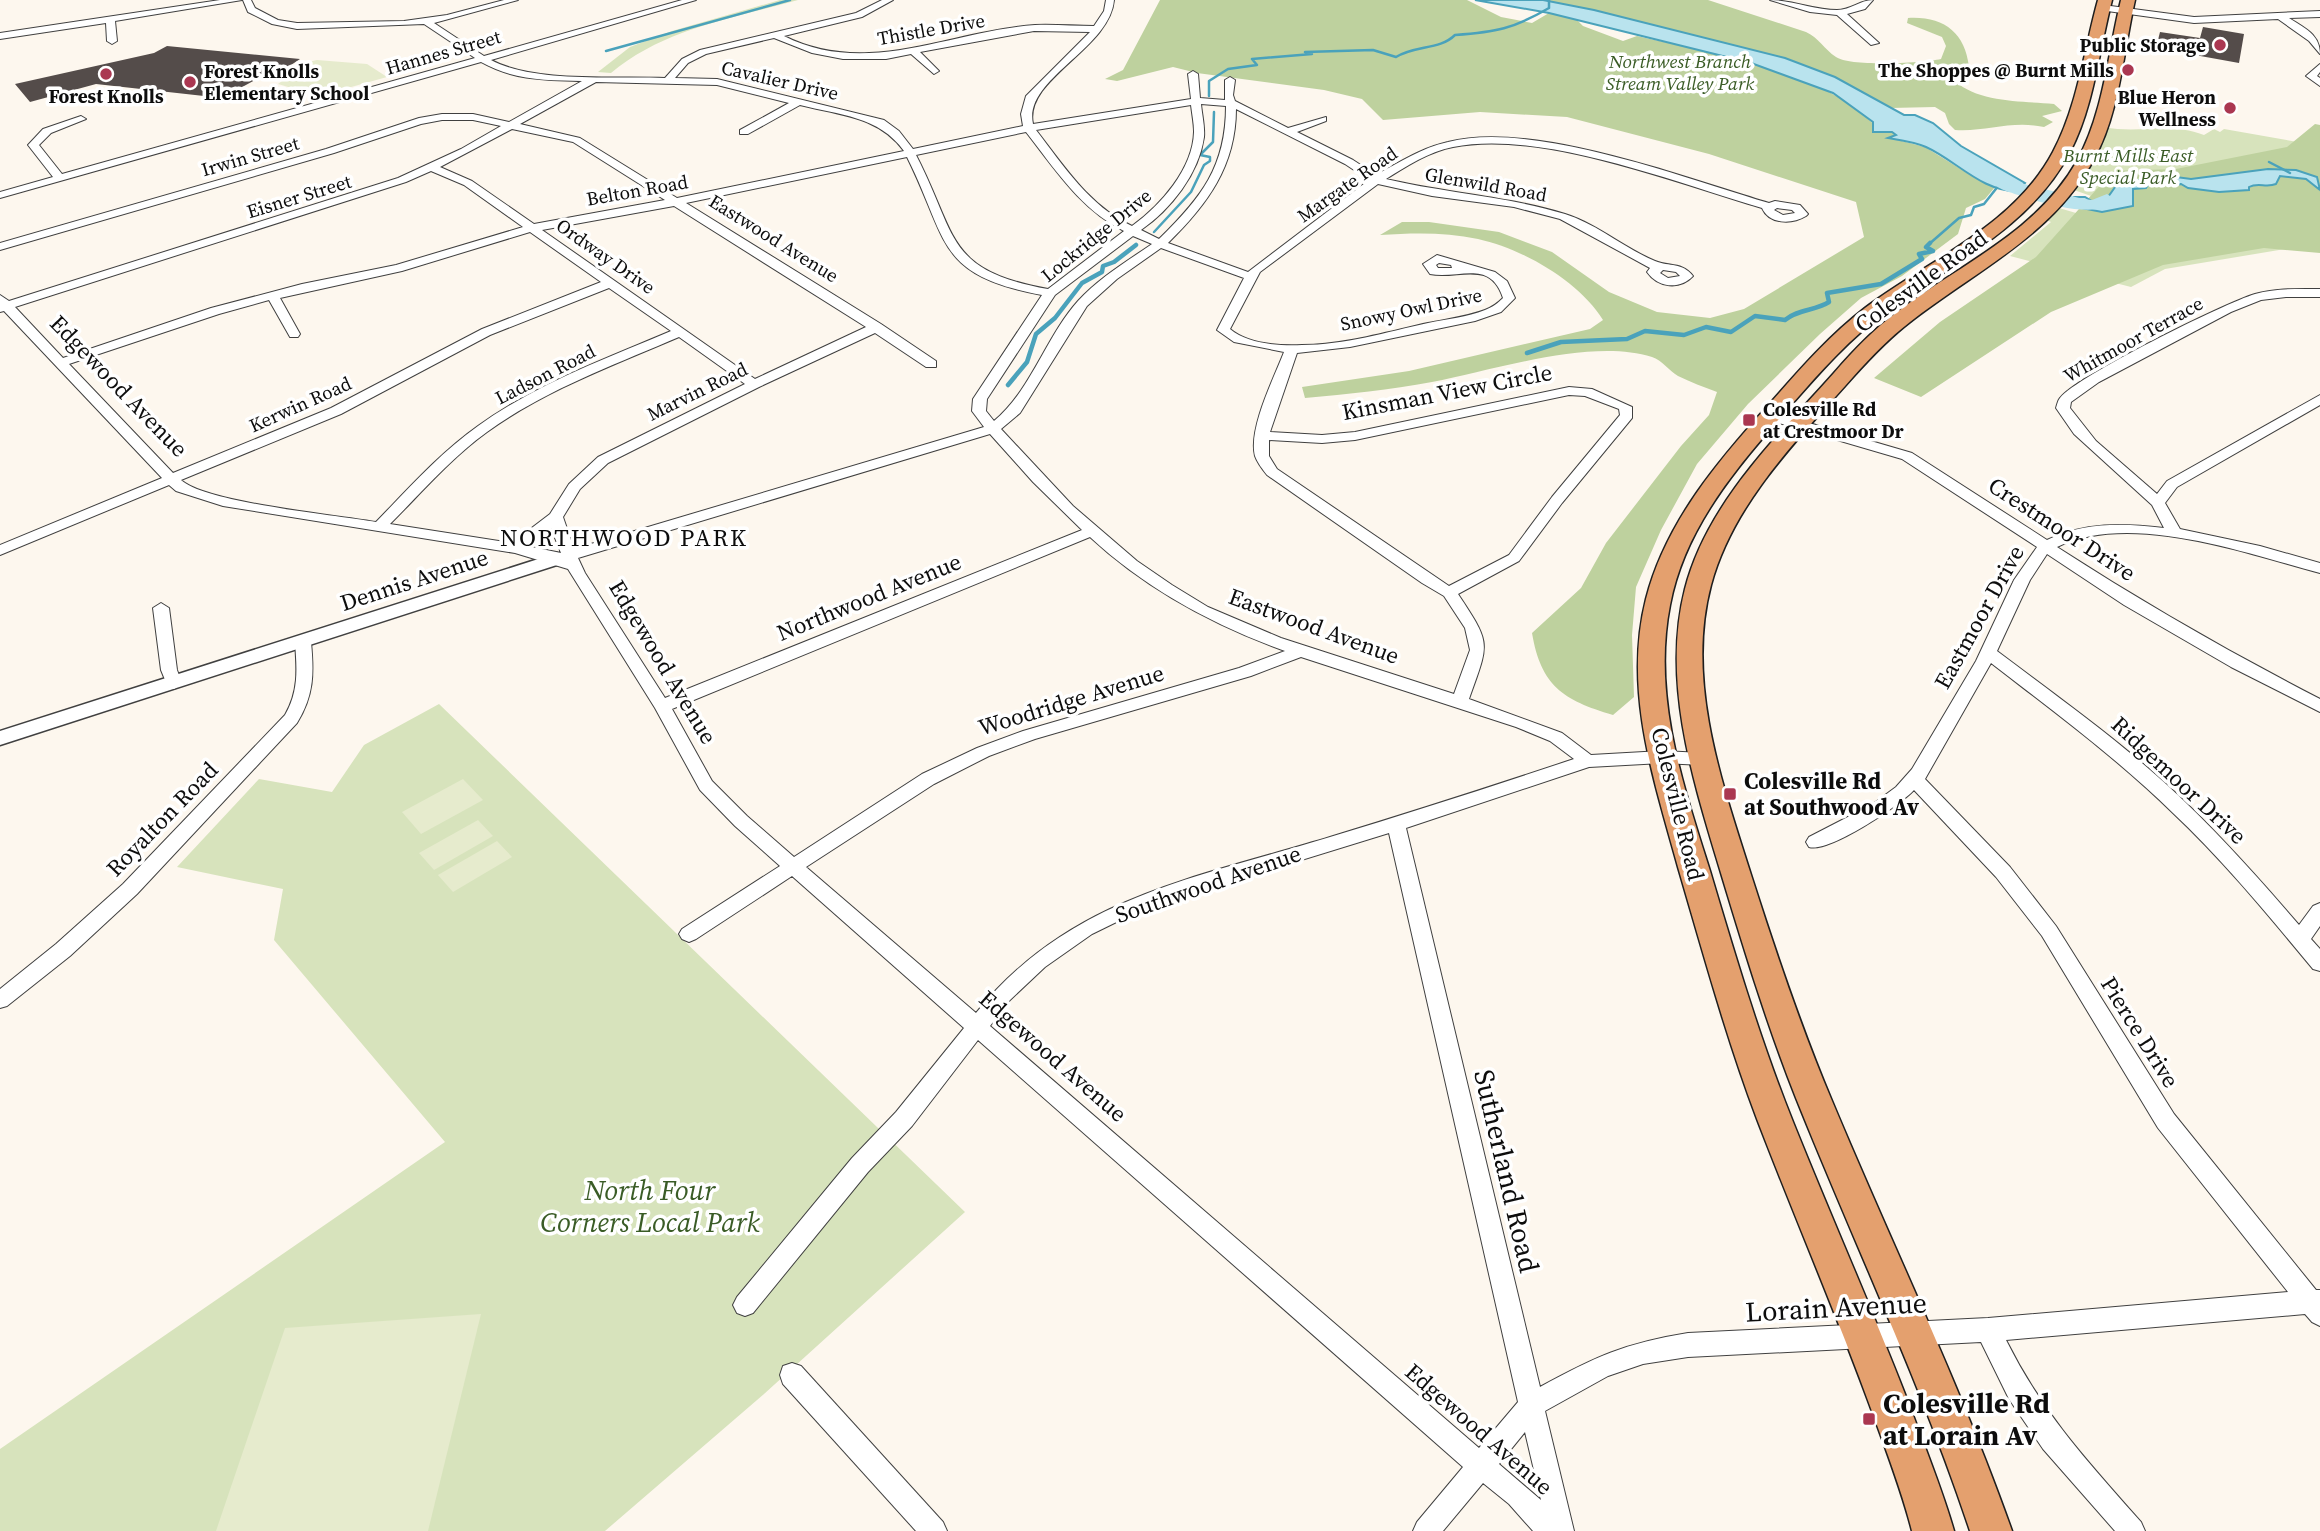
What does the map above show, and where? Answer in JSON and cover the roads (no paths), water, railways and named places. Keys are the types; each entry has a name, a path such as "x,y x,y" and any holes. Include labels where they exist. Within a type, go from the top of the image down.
{"highway":[{"name":"Colesville Road","path":"1933,1531 1877,1368 1773,1116 1738,1022 1662,757 1652,696 1652,636 1663,581 1690,516 1717,477 1838,343 1870,313 1989,234 2033,191 2052,168 2071,130 2104,4"},
{"name":"Colesville Road","path":"1991,1531 1975,1480 1813,1096 1751,922 1703,759 1693,713 1690,676 1692,632 1698,590 1714,541 1738,500 1800,425 1866,349 1903,317 1976,269 2043,216 2086,159 2094,140 2127,6"}],"street":[{"path":"0,36 238,0"},
{"path":"247,0 251,10 262,18 297,26 427,22 514,0"},
{"name":"Hannes Street","path":"0,195 692,0"},
{"path":"668,80 685,61 703,52 859,15 889,0"},
{"path":"1110,0 1109,11 1077,53 1030,98 1026,108 1029,128 1081,195 1110,220 1160,244 1249,276"},
{"path":"1774,0 1806,9 1839,12 1860,9 1869,0"},
{"path":"2104,4 2194,20 2320,14"},
{"path":"1839,12 1874,43"},
{"path":"2280,16 2313,39 2320,51"},
{"path":"2291,16 2320,35"},
{"path":"110,19 112,41"},
{"name":"Cavalier Drive","path":"427,22 499,69 523,76 716,82 889,126 899,135 956,252 972,268 1005,284 1050,293"},
{"name":"Thistle Drive","path":"775,35 796,46 853,58 886,56 1034,28 1096,29"},
{"path":"913,51 934,71"},
{"path":"2320,67 2311,76 2320,83"},
{"name":"Lockridge Drive","path":"1193,74 1199,134 1189,167 1180,184 1160,208 1133,231 1050,293 980,399 979,411 992,429 1015,411 1087,298 1160,244 1189,215 1220,170 1229,136 1230,80"},
{"name":"Eisner Street","path":"2,304 362,195 431,167 513,125 593,79"},
{"name":"Belton Road","path":"60,363 215,311 398,268 532,228 1029,128 1197,101 1231,103"},
{"path":"744,132 798,102"},
{"name":"Glenwild Road","path":"1231,103 1349,162 1376,180 1432,193 1514,204 1550,212 1585,227 1657,267"},
{"name":"Irwin Street","path":"0,247 330,151 419,121 453,116 513,125"},
{"path":"60,178 33,145 47,131 81,119"},
{"path":"1286,132 1322,119"},
{"name":"Eastwood Avenue","path":"513,125 576,140 877,327 931,364"},
{"name":"Margate Road","path":"1292,349 1229,338 1223,330 1249,276 1376,180 1433,149 1476,141 1518,141 1586,153 1768,206"},
{"name":"Ordway Drive","path":"431,167 468,183 754,384"},
{"name":"Snowy Owl Drive","path":"1292,349 1311,349 1471,318 1496,311 1505,305 1509,298 1506,286 1500,280 1478,269 1459,266"},
{"name":"Kerwin Road","path":"0,550 336,411 486,332 610,283"},
{"name":"Whitmoor Terrace","path":"2158,503 2137,481 2074,428 2063,408 2065,400 2073,391 2094,379 2227,309 2259,297 2286,293 2320,293"},
{"path":"273,296 294,334"},
{"name":"Edgewood Avenue","path":"2,304 181,488 223,502 515,548 568,562 662,706 706,785 741,821 1480,1465 1535,1509 1549,1531"},
{"name":"Marvin Road","path":"515,548 556,517 574,487 603,460 754,384 877,327"},
{"name":"Ladson Road","path":"379,527 458,447 509,411 548,390 680,332"},
{"path":"1292,349 1270,406 1262,436 1262,456 1280,480 1422,577 1449,592 1474,628 1479,650 1460,701"},
{"name":"Kinsman View Circle","path":"1262,436 1322,439 1355,436 1569,391 1587,392 1625,407 1627,415 1557,500 1514,558 1449,592"},
{"path":"2174,533 2158,503 2172,484 2320,399"},
{"name":"Crestmoor Drive","path":"1770,416 1907,456 2045,546 2225,656 2320,706"},
{"name":"Eastwood Avenue","path":"992,429 1011,452 1092,531 1146,575 1189,601 1240,628 1460,701 1556,737 1588,761"},
{"name":"Dennis Avenue","path":"0,738 992,429"},
{"path":"556,517 568,562"},
{"name":"Eastmoor Drive","path":"1815,842 1868,817 1914,779 1988,653 2011,605 2045,546 2068,536 2104,530 2174,533 2282,556 2320,568"},
{"name":"Northwood Avenue","path":"662,706 1092,531"},
{"path":"161,608 169,670 174,683"},
{"name":"Royalton Road","path":"3,993 64,950 130,890 291,719 303,700 306,679 303,642"},
{"name":"Woodridge Avenue","path":"689,934 928,779 983,752 1030,735 1245,673 1303,650"},
{"name":"Ridgemoor Drive","path":"1988,653 2089,730 2179,807 2246,876 2320,963"},
{"name":"Southwood Avenue","path":"745,1306 860,1165 904,1119 1003,994 1038,961 1085,929 1137,903 1396,824 1588,761 1662,757 1703,759"},
{"name":"Pierce Drive","path":"1914,779 2003,872 2042,921 2166,1121 2317,1306"},
{"name":"Sutherland Road","path":"1396,824 1561,1531"},
{"path":"2300,939 2320,911"},
{"name":"Lorain Avenue","path":"1426,1531 1531,1406 1602,1366 1643,1352 1688,1345 1915,1334 2317,1306"},
{"path":"1988,1329 2018,1390 2052,1440 2132,1531"},
{"path":"792,1375 934,1531"}],"water":[{"path":"1475,0 1543,0 1594,10 1785,58 1835,77 1904,115 1915,115 1933,123 1961,146 2025,183 2018,191 1993,187 1926,147 1888,138 1896,135 1892,132 1873,132 1873,122 1833,93 1751,63 1549,13"},
{"path":"2268,169 2296,170 2317,177 2320,190 2306,179 2280,176 2276,184 2252,186 2249,190 2219,192 2188,188 2181,184 2148,185 2146,188 2133,189 2133,206 2102,212 2066,205 2074,197 2085,197 2095,203 2108,197 2118,183 2133,180 2164,180 2176,177 2191,179"}],"waterway":[{"path":"606,51 790,0"},
{"path":"1209,96 1209,81 1228,69 1257,65 1252,59 1312,54 1305,52 1373,50 1396,57 1442,43 1455,35 1493,31 1525,21 1549,8 1549,0"},
{"path":"1154,232 1191,192 1204,165 1210,161 1210,157 1200,155 1213,142 1214,112"},
{"path":"2269,162 2290,173"},
{"path":"1983,170 2010,186 2083,205 2095,206 2107,200"},
{"path":"1928,245 1959,218 1971,215 1974,207 1984,204 1999,185"},
{"path":"1008,385 1027,362 1036,334 1055,318 1082,283 1102,272 1103,266 1114,262 1136,245"},
{"path":"1527,353 1561,342 1627,339 1645,331 1684,335 1706,327 1731,332 1755,316 1785,320 1829,302 1827,293 1881,284 1922,259 1919,254 1933,251 1926,247 1928,245"}],"place":[{"name":"Public Storage","path":"2220,45"},
{"name":"The Shoppes @ Burnt Mills","path":"2128,70"},
{"name":"Forest Knolls","path":"106,74"},
{"name":"Forest Knolls Elementary School","path":"190,82"},
{"name":"Blue Heron Wellness","path":"2230,108"},
{"name":"Colesville Rd at Crestmoor Dr","path":"1749,420"},
{"name":"Colesville Rd at Southwood Av","path":"1730,794"},
{"name":"Colesville Rd at Lorain Av","path":"1869,1419"}],"district":[{"name":"NORTHWOOD PARK","path":"624,538"}],"park label":[{"name":"Northwest Branch Stream Valley Park","path":"1680,72"},
{"name":"Burnt Mills East Special Park","path":"2128,166"},
{"name":"North Four Corners Local Park","path":"650,1206"}]}
